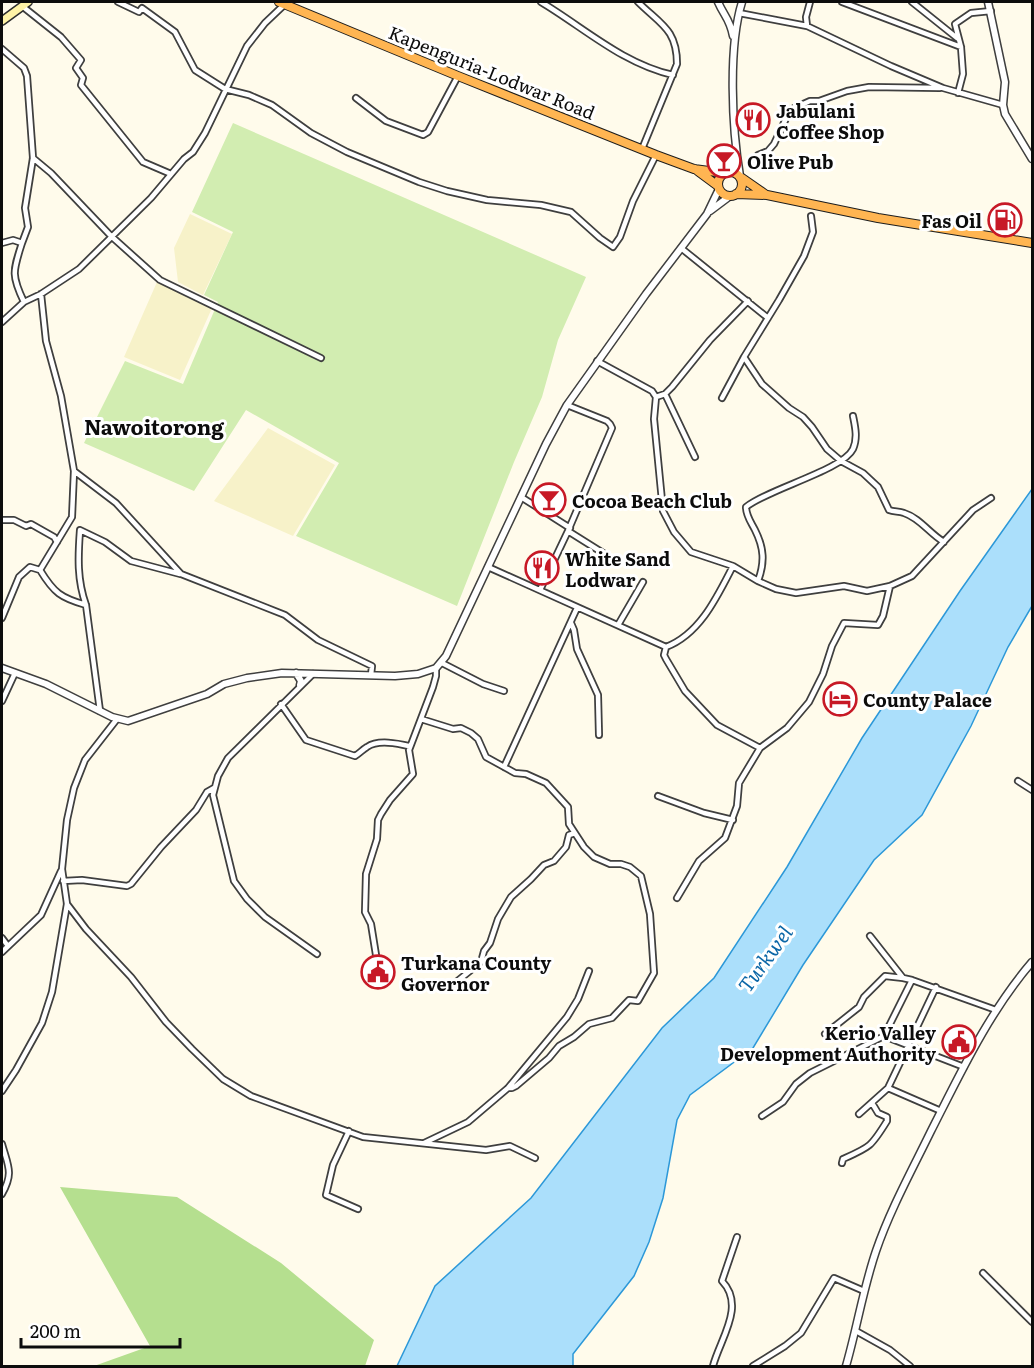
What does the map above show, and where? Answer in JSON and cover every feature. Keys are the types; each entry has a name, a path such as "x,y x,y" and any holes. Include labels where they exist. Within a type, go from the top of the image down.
{"highway":[{"name":"Kapenguria-Lodwar Road","path":"282,3 656,155 694,169 726,173"},
{"name":"Kapenguria-Lodwar Road","path":"694,169 718,188"},
{"path":"767,195 734,172 726,173 717,180 718,188 722,193 767,195 868,216 1032,243"},
{"path":"733,195 743,186 741,177"}],"main road":[{"path":"2,21 25,4"}],"street":[{"path":"118,2 139,12 142,8 175,32 195,70 225,89 249,95 272,105 323,140 419,182 447,191 487,200 541,205 572,212 613,247 620,237 633,201 656,155"},
{"path":"541,2 597,40 650,69 673,75"},
{"path":"638,2 663,23 672,36 677,52 677,64 642,149"},
{"path":"717,2 730,21 734,43 736,155 741,177"},
{"path":"734,43 742,2"},
{"path":"807,26 810,2"},
{"path":"845,2 961,47"},
{"path":"912,2 959,40"},
{"path":"988,2 1005,82 1003,105 1008,122 1032,159"},
{"path":"2,322 24,302 41,294 79,269 151,198 200,143 248,46 282,3"},
{"path":"25,4 61,37 81,60 76,69 83,78 81,85 143,162 171,174"},
{"path":"958,93 963,74 961,47 955,24 971,13 991,11"},
{"path":"739,13 807,26 943,88 1003,105"},
{"path":"2,49 24,68 27,76 33,158 26,208 28,227 13,270 14,279 24,302"},
{"path":"356,98 386,122 423,135 428,132 459,76"},
{"path":"755,159 774,144 790,110 810,101 819,101 847,91 869,87 943,88"},
{"path":"726,173 736,155"},
{"path":"33,158 51,173 111,236 160,280 321,358"},
{"path":"2,668 46,684 117,719 128,721 207,694 224,684 266,675 296,673 418,674 436,668 442,663 567,405 597,361 707,214 718,188"},
{"path":"707,214 733,195"},
{"path":"722,398 812,239 811,216"},
{"path":"2,243 13,240 22,243"},
{"path":"681,248 768,318"},
{"path":"40,570 72,517 74,471 61,396 45,335 41,294"},
{"path":"656,397 665,394 710,340 748,301"},
{"path":"744,357 762,384 803,417 827,449 863,473 878,487 889,510 903,512 916,519 935,537 944,542"},
{"path":"597,361 643,386 656,397 654,419 663,511 668,523 681,541 691,552 733,566 776,589 796,593 844,586 867,591 890,586 912,576 973,510 991,498"},
{"path":"665,394 695,457"},
{"path":"540,590 569,530 612,428 607,422 567,405"},
{"path":"758,581 763,548 746,515 746,507 757,499 842,461 853,450 856,439 852,416"},
{"path":"74,471 116,502 182,574"},
{"path":"521,497 603,553 608,561"},
{"path":"2,520 14,520 26,526 31,524 54,537 57,542"},
{"path":"100,711 86,605 78,571 80,530 105,542 131,561 182,574 285,615 318,639 372,666 371,675"},
{"path":"489,567 666,647 678,642 698,624 714,601 733,566"},
{"path":"2,618 19,577 30,567 40,570 49,585 66,600 86,605"},
{"path":"618,625 642,582"},
{"path":"677,898 699,861 725,837 733,820 739,783 759,747 787,728 809,702 844,623 878,625 883,616 890,586"},
{"path":"504,767 577,608"},
{"path":"571,623 576,650 597,695 599,735"},
{"path":"666,647 664,654 666,659 685,691 717,725 759,747"},
{"path":"442,663 492,688 504,691"},
{"path":"376,955 371,924 365,912 366,874 377,839 378,820 390,800 413,774 413,766 409,757 410,746 436,676 436,668"},
{"path":"2,701 15,673"},
{"path":"296,673 301,681 300,685"},
{"path":"314,673 228,758 214,788 214,801 234,881 265,917 317,954"},
{"path":"281,704 306,740 355,756 366,748 378,744 410,746"},
{"path":"2,1091 16,1071 42,1023 52,992 67,904 62,869 67,820 74,788 91,750 117,719"},
{"path":"421,719 453,729 461,728 474,734 486,757 515,772 546,783 568,807 569,824 584,847 594,857 610,864 630,867 641,876 650,914 654,973 638,1001 629,1000 612,1017 585,1027 559,1046 549,1058 516,1086 508,1088"},
{"path":"1018,781 1032,790"},
{"path":"63,881 82,880 127,886 131,884 161,847 196,810 207,792 214,788"},
{"path":"658,796 704,813 733,820"},
{"path":"450,987 480,962 490,943 498,919 511,897 544,865 554,861 566,848 569,835 575,833"},
{"path":"2,952 41,915 62,869"},
{"path":"67,904 86,929 131,977 166,1022 223,1078 251,1096 363,1137 486,1150 510,1146 535,1158"},
{"path":"870,936 903,978"},
{"path":"2,938 8,946"},
{"path":"846,1366 864,1291 881,1239 964,1067 996,1010 1032,962"},
{"path":"424,1143 468,1122 508,1088 567,1017 578,999 589,971"},
{"path":"825,1034 860,1007 864,997 885,976 903,978 936,987 996,1010"},
{"path":"762,1116 783,1102 796,1084 810,1073 884,1036 912,980"},
{"path":"859,1114 888,1088 936,987"},
{"path":"884,1036 964,1067"},
{"path":"888,1088 941,1111"},
{"path":"842,1163 843,1159 871,1145 887,1121 887,1117 878,1113 872,1102"},
{"path":"349,1131 333,1165 326,1195 358,1209"},
{"path":"2,1144 9,1170 9,1179 2,1194"},
{"path":"713,1366 731,1317 733,1304 731,1292 722,1281 737,1237"},
{"path":"983,1273 1032,1322"},
{"path":"753,1366 785,1347 801,1333 834,1278 864,1291"},
{"path":"856,1331 890,1350 910,1366"}],"shaded area":[{"path":"190,214 232,234 203,295 178,282 174,248"},
{"path":"157,282 212,308 180,380 124,357"},
{"path":"268,428 335,465 293,536 214,501"}],"green space":[{"path":"233,123 586,277 558,340 542,397 457,606 296,536 339,463 246,410 194,491 84,443 125,361 183,384 218,302 204,295 233,232 192,212"},
{"path":"60,1187 177,1197 281,1263 374,1340 365,1366 94,1366 150,1346"}],"water":[{"name":"Turkwel","path":"1032,489 1032,606 1008,647 971,726 922,815 874,860 803,965 753,1048 690,1095 677,1120 663,1198 649,1242 634,1276 573,1354 573,1366 397,1366 435,1286 531,1198 662,1028 714,978 787,867 862,738 960,591"}],"place":[{"name":"Jabulani Coffee Shop","path":"753,120"},
{"name":"Olive Pub","path":"724,161"},
{"name":"Fas Oil","path":"1005,220"},
{"name":"Cocoa Beach Club","path":"549,500"},
{"name":"White Sand Lodwar","path":"542,568"},
{"name":"County Palace","path":"840,699"},
{"name":"Turkana County Governor","path":"378,972"},
{"name":"Kerio Valley Development Authority","path":"959,1042"}],"district":[{"name":"Nawoitorong","path":"154,425"}]}
